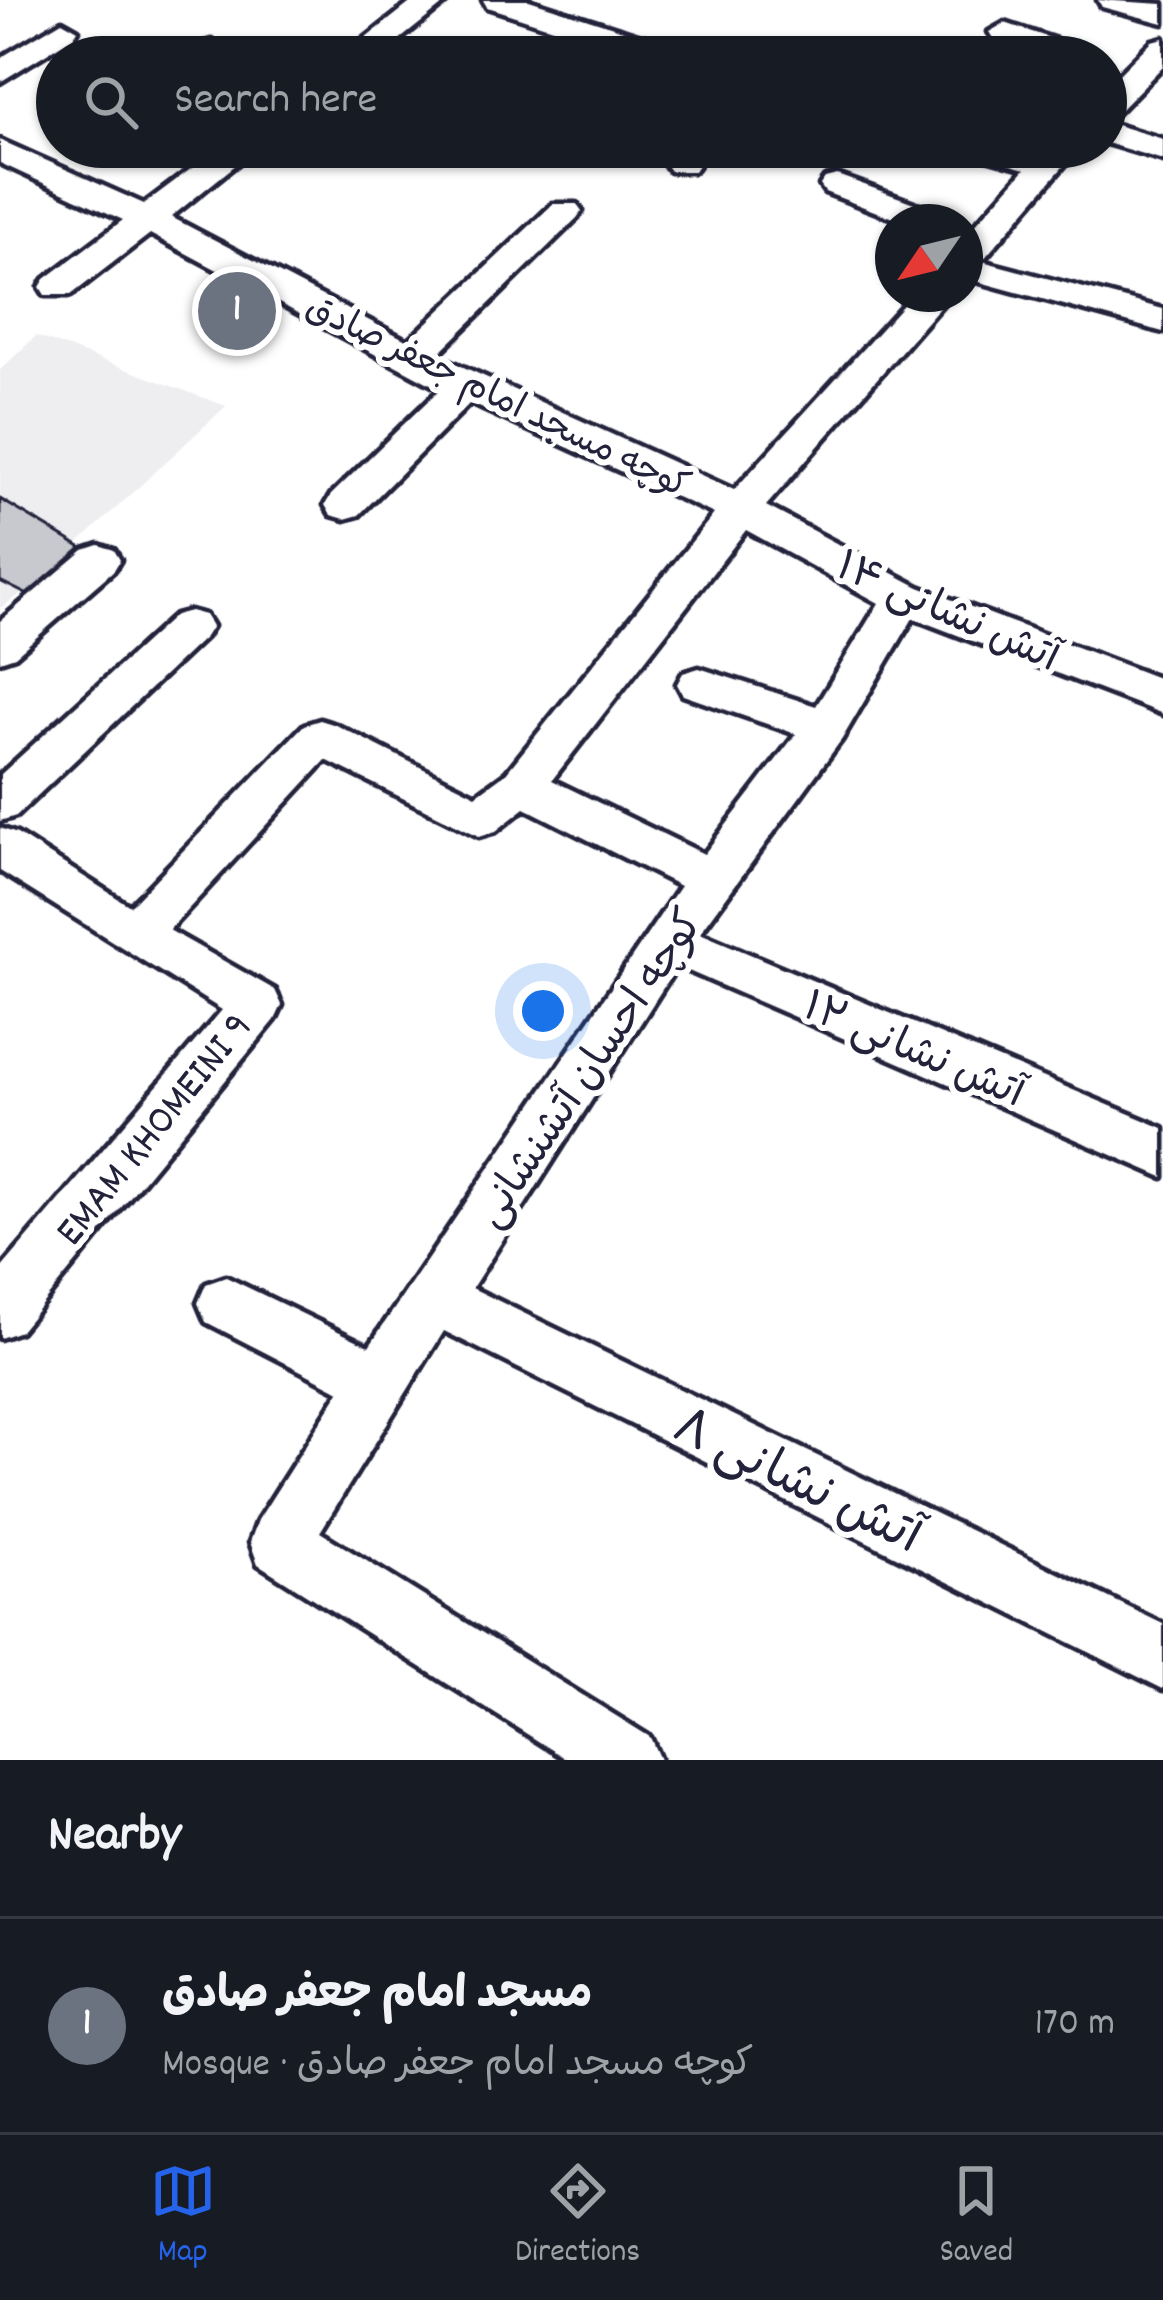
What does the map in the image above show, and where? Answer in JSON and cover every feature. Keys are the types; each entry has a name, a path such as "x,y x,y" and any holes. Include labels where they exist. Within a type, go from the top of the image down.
{"street":[{"path":"386,36 434,0"},
{"path":"498,0 602,36"},
{"path":"1113,0 1163,14"},
{"path":"581,30 610,10"},
{"path":"53,36 62,30"},
{"path":"1005,32 1016,36"},
{"path":"0,73 36,48"},
{"path":"1127,69 1163,48"},
{"path":"1127,139 1163,150"},
{"name":"کوچه مسجد امام جعفر صادق","path":"0,150 36,167"},
{"name":"کوچه مسجد امام جعفر صادق","path":"39,168 148,219 465,386 740,508"},
{"path":"58,286 214,168"},
{"path":"983,235 1044,168"},
{"path":"837,185 887,204"},
{"path":"412,358 566,211"},
{"path":"983,255 1163,321"},
{"path":"134,934 320,736 478,818 522,786 740,508 917,312"},
{"path":"345,505 465,386"},
{"name":"آتش نشانی ۱۴","path":"740,508 904,598 1163,698"},
{"path":"0,645 99,560"},
{"name":"کوچه احسان آتشنشانی","path":"627,1760 280,1542 668,940 826,728 904,598"},
{"path":"0,803 190,626"},
{"path":"699,684 826,728"},
{"path":"522,786 712,880"},
{"name":"EMAM KHOMEINI 9","path":"0,847 134,934 257,1005 0,1312"},
{"name":"آتش نشانی ۱۲","path":"668,940 1163,1153"},
{"name":"آتش نشانی ۸","path":"435,1298 1163,1657"},
{"path":"226,1303 379,1382"}],"shaded area":[{"path":"36,336 226,406 29,589 0,608 0,370"}],"building":[{"path":"0,499 92,554 36,599 0,581"}],"place":[{"name":"مسجد امام جعفر صادق","path":"237,311"}]}
